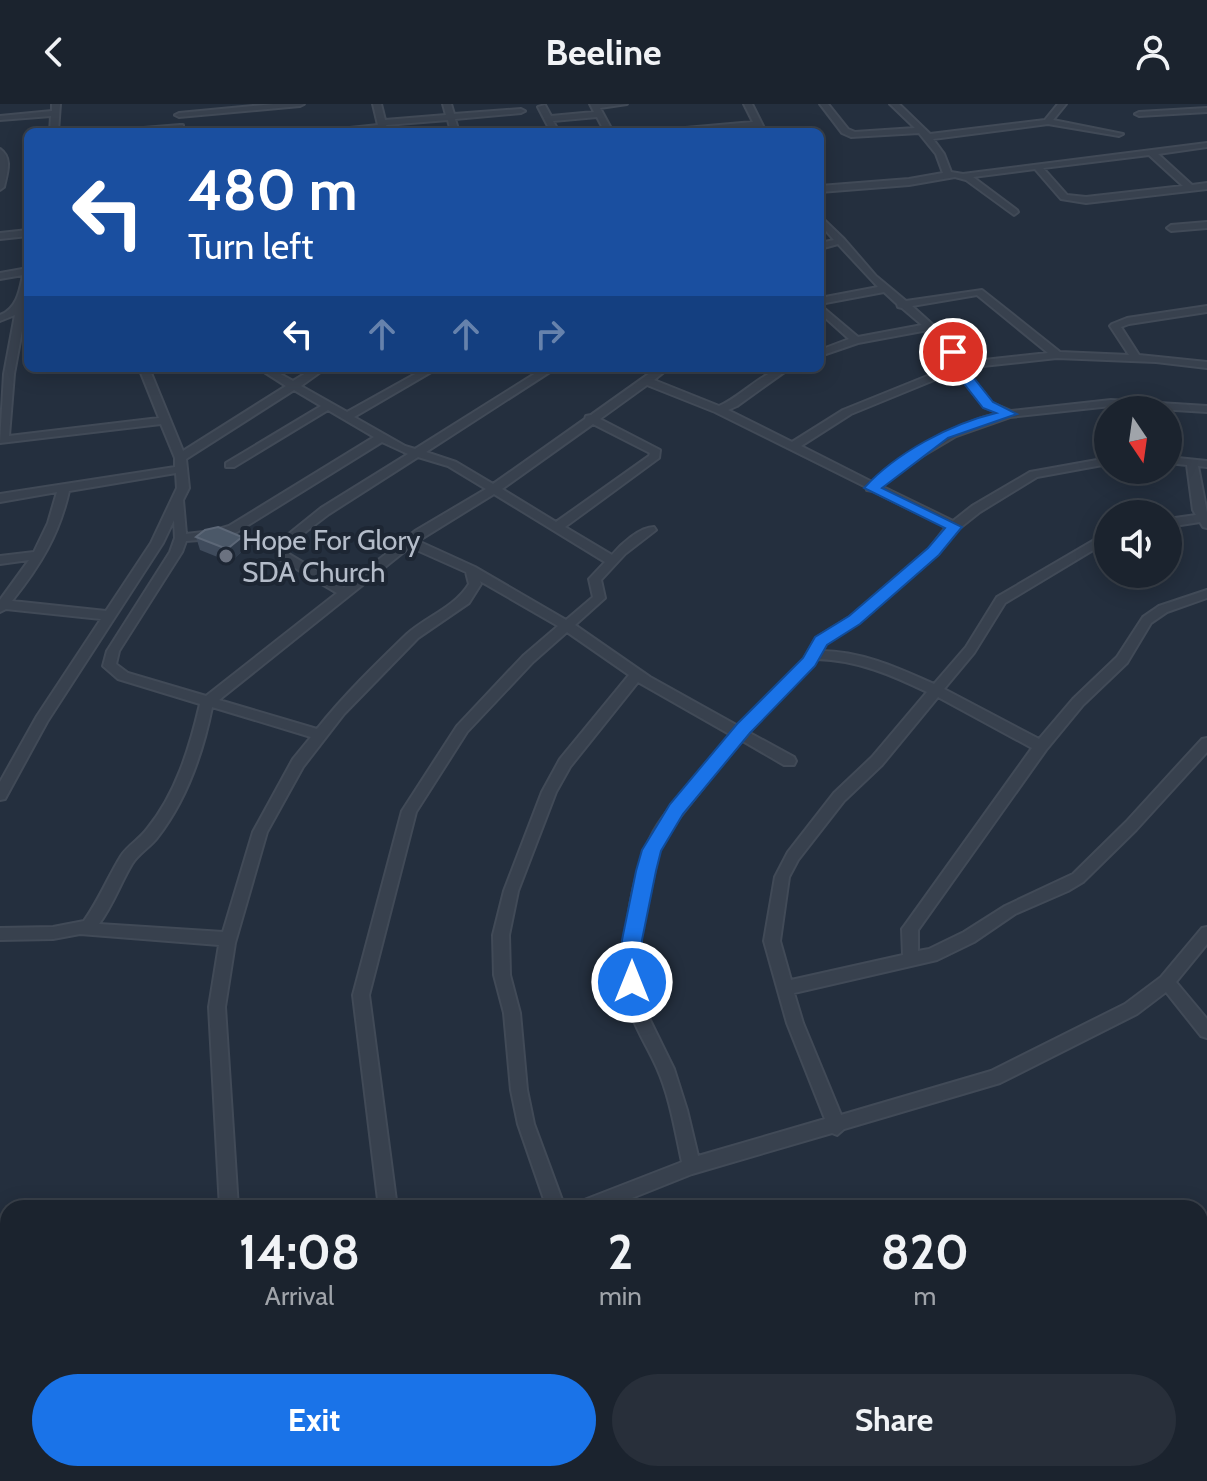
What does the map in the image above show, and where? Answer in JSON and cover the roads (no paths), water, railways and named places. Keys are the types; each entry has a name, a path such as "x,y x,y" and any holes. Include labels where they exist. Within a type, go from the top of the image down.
{"street":[{"path":"176,104 180,128"},
{"path":"179,115 300,104"},
{"path":"377,104 383,127 521,111"},
{"path":"447,104 454,128"},
{"path":"548,119 623,104"},
{"path":"748,104 760,128"},
{"path":"824,104 845,131 854,135 925,134 1048,122 1125,129"},
{"path":"894,104 925,134 945,160 948,175"},
{"path":"1048,122 1062,104"},
{"path":"542,107 553,128"},
{"path":"0,118 56,108 54,128"},
{"path":"596,108 607,128"},
{"path":"1129,154 1125,129 1140,109 1207,110"},
{"path":"824,189 963,176 1207,145"},
{"path":"0,151 5,164 0,187"},
{"path":"1151,152 1201,188"},
{"path":"1036,165 1064,197 1086,200 1201,188"},
{"path":"963,176 1014,212"},
{"path":"824,223 884,289 930,327 988,405 1010,414"},
{"path":"1171,228 1207,225"},
{"path":"0,236 24,233"},
{"path":"824,245 841,241"},
{"path":"0,276 24,273"},
{"path":"24,287 1,440 165,420"},
{"path":"824,300 884,289"},
{"path":"901,305 979,292 1057,355"},
{"path":"0,318 10,315 21,299"},
{"path":"1136,358 1115,326 1127,321 1207,309"},
{"path":"824,312 856,340"},
{"path":"824,352 856,340 930,327"},
{"path":"792,447 847,412 961,366 1057,355 1207,365"},
{"path":"0,795 42,719 157,543 183,488 181,464 146,372"},
{"path":"269,372 382,437 442,459 613,561"},
{"path":"0,498 63,490 181,464 315,372"},
{"path":"346,417 426,372"},
{"path":"344,592 284,556 281,545 325,511 545,372"},
{"path":"83,929 105,904 128,857 166,815 198,742 207,702 410,542 494,489 658,372"},
{"path":"719,410 779,372"},
{"path":"645,380 719,410 955,527"},
{"path":"871,488 943,435 1010,414 1111,403 1207,409"},
{"path":"230,465 328,406"},
{"path":"555,528 654,458 656,452 590,418"},
{"path":"181,538 233,529 382,437"},
{"path":"1182,461 1207,464"},
{"path":"1182,521 1205,519 1196,501 1192,462"},
{"path":"692,1166 666,1069 639,1014 632,982 632,940 652,850 676,809 739,734 815,655 820,641 854,620 934,551 976,509 1034,474 1094,463"},
{"path":"1,606 40,555 55,525 63,490"},
{"path":"178,497 181,538 176,552 109,662 115,672 321,735"},
{"path":"387,1200 361,995 409,811 462,729 565,625 599,598 595,579 621,551 650,530"},
{"path":"410,542 471,570 565,625 636,675 789,761"},
{"path":"837,1127 800,1035 772,941 782,877 813,829 839,797 877,761 981,635 1001,600 1094,544"},
{"path":"0,560 40,555"},
{"path":"228,1200 217,1007 228,939 260,832 298,763 377,668 434,619 465,600 475,584 471,570"},
{"path":"911,959 910,929 1041,746 1078,702 1122,660 1147,620 1163,609 1207,594"},
{"path":"1,606 109,616"},
{"path":"815,655 844,653 862,657 1041,746"},
{"path":"554,1200 546,1171 529,1132 519,1090 512,1013 502,975 501,935 511,891 549,792 565,763 636,675"},
{"path":"786,988 911,959 953,945 1010,910 1078,878 1207,743"},
{"path":"0,768 16,766"},
{"path":"0,934 83,929 228,939"},
{"path":"605,1200 692,1166 837,1127 994,1078 1131,1009 1167,982 1207,933"},
{"path":"1167,982 1207,1031"}],"place":[{"name":"Hope For Glory SDA Church","path":"226,556"}]}
